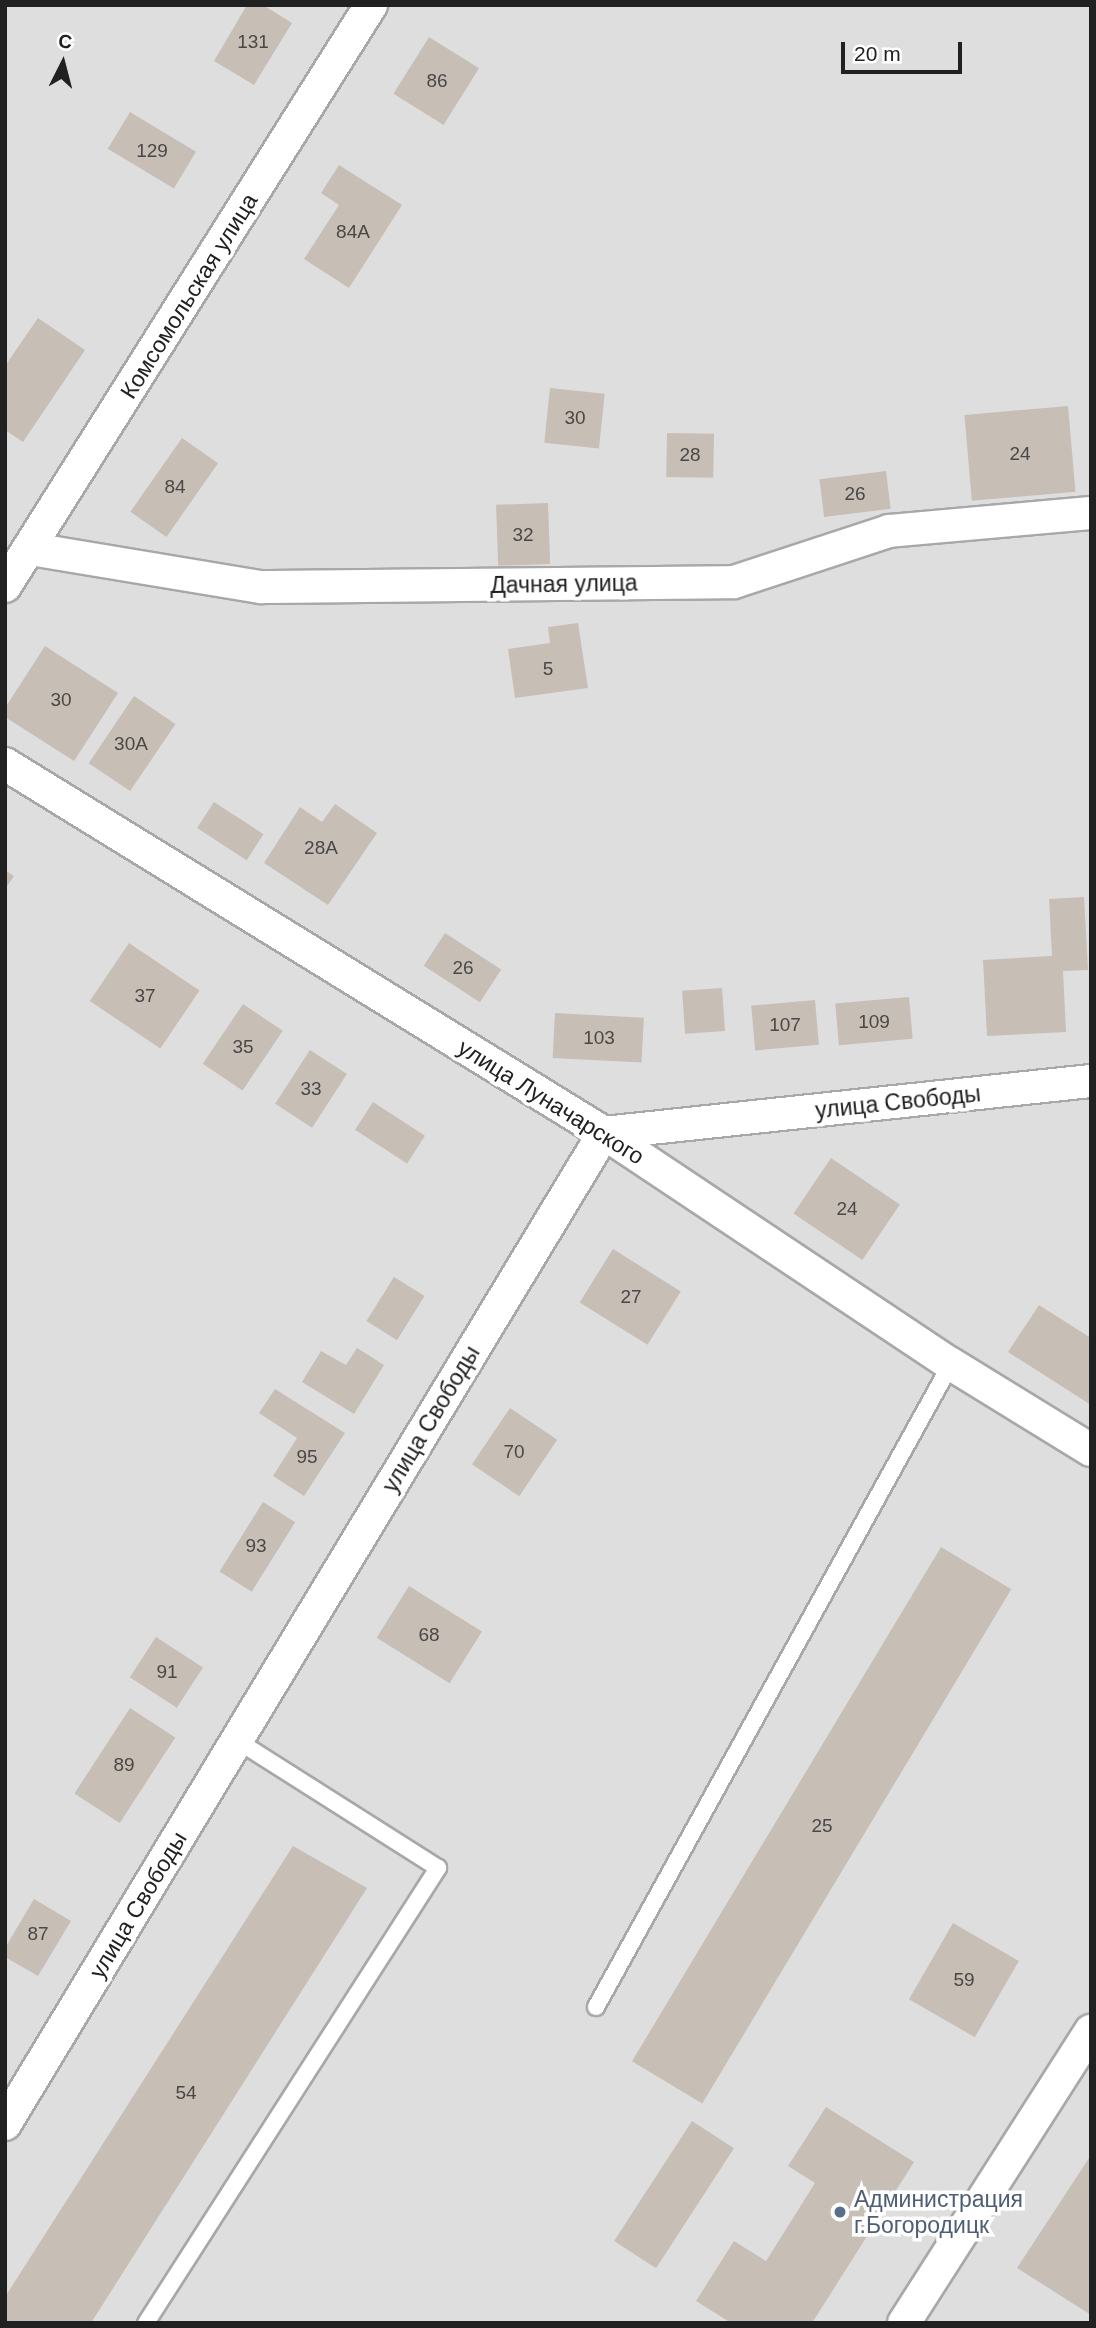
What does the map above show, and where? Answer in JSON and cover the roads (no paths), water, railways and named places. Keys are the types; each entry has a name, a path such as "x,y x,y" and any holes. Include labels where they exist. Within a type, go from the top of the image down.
{"street":[{"name":"Комсомольская улица","path":"5,586 31,549 371,5"},
{"name":"Дачная улица","path":"31,549 261,587 734,582 889,531 1091,513"},
{"name":"улица Луначарского","path":"5,764 604,1133 951,1364 1091,1450"},
{"name":"улица Свободы","path":"5,2124 604,1133 1091,1081"},
{"path":"904,2323 1091,2031"}],"lane":[{"path":"596,2007 951,1364"},
{"path":"146,2323 438,1868 238,1741"}],"place":[{"name":"Администрация г.Богородицк","path":"840,2212"}]}
